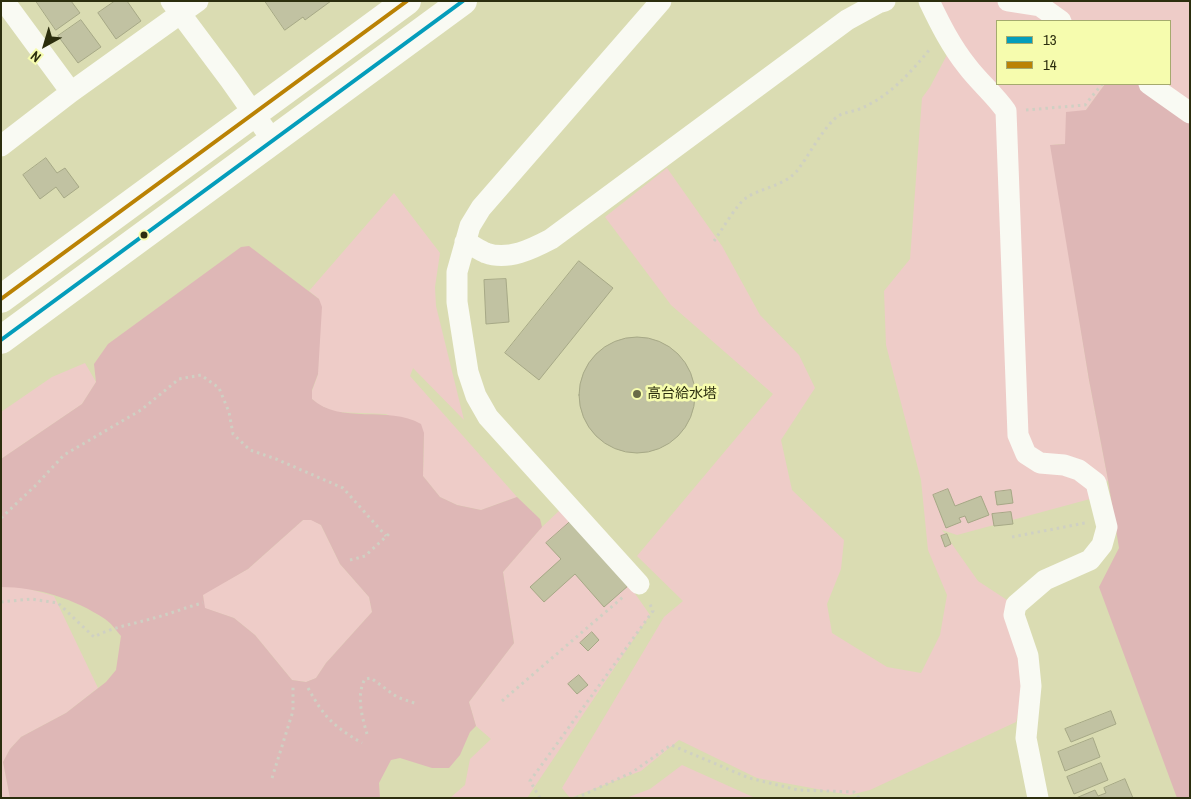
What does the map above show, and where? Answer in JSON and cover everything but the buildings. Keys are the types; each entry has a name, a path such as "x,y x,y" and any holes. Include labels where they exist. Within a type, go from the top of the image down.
{"highway":[{"path":"1,299 407,1"},
{"path":"1,340 463,1"}],"street":[{"path":"4,1 71,92"},
{"path":"1,146 176,8 198,1"},
{"path":"639,584 488,417 476,396 468,372 457,302 457,272 470,226 481,208 661,1"},
{"path":"465,242 488,254 508,255 530,251 550,239 847,20 885,1"},
{"path":"929,1 944,33 967,66 997,98 1006,111 1018,435 1026,454 1040,463 1064,465 1079,470 1096,483 1107,527 1102,545 1090,560 1045,580 1016,605 1014,615 1028,656 1031,686 1026,738 1038,798"},
{"path":"1008,1 1040,6 1060,20"},
{"path":"176,8 273,141"},
{"path":"1150,85 1190,113"}],"path":[{"path":"714,241 743,200 758,190 777,184 794,173 815,142 835,119 840,115 863,107 902,82 944,33"},
{"path":"1006,111 1084,105 1101,85"},
{"path":"1,518 64,455 141,410 179,379 201,375 219,388 230,412 233,434 250,450 276,459 343,488 386,536"},
{"path":"1012,537 1105,519"},
{"path":"350,560 365,556 390,533"},
{"path":"502,701 639,584 653,611 530,781 540,798"},
{"path":"1,602 31,600 58,604 94,637 105,631 202,603"},
{"path":"366,734 360,694 365,679 371,678 398,697 417,704"},
{"path":"272,778 293,711 293,688"},
{"path":"308,688 321,711 341,730 362,743"},
{"path":"576,798 631,772 671,745 749,778 798,790 854,792 859,798"}],"shaded area":[{"path":"920,1 1190,1 1190,122 1142,85 1171,85 1171,20 996,20 996,85 1104,85 1065,144 1051,145 1089,380 1108,480 1090,499 957,535 942,530 978,581 1007,600 1006,616 1024,664 1023,694 1016,722 870,790 850,795 757,778 679,740 641,771 570,798 562,788 664,617 683,601 637,556 773,394 671,305 605,217 667,168 722,246 760,315 799,355 815,388 781,440 792,490 844,540 841,569 827,604 832,633 887,667 921,673 940,635 947,595 928,550 921,480 886,345 884,291 910,259 922,98 948,53"},
{"path":"1104,85 1142,85 1190,122 1190,798 1177,798 1099,587 1119,548 1050,145 1065,144 1066,112 1086,110"},
{"path":"394,193 440,253 435,287 436,306 464,420 413,368 410,376 517,497 481,510 457,505 440,497 423,476 424,433 386,414 334,412 319,405 312,399 312,391 318,374 319,299 309,291"},
{"path":"249,246 319,299 322,307 318,374 312,390 312,399 323,407 336,411 394,416 421,424 424,433 423,476 440,497 457,505 481,510 517,497 540,519 542,527 503,572 514,643 469,702 476,726 470,732 460,755 449,768 432,768 400,758 391,760 379,783 380,798 10,798 3,762 10,749 21,737 66,713 106,682 116,670 121,636 105,619 68,600 28,589 1,587 1,459 82,404 96,382 94,364 108,344 241,247","holes":["303,520 311,520 321,525 340,564 369,597 372,612 326,663 316,678 306,682 292,680 255,635 234,618 205,608 203,595 248,569"]},
{"path":"85,363 96,382 82,404 1,459 1,412 52,377"},
{"path":"560,510 629,585 650,615 527,798 450,798 465,785 470,759 491,739 476,726 469,702 514,643 503,572 542,527"},
{"path":"303,520 312,520 321,525 340,564 369,597 372,612 326,663 316,678 306,682 292,680 255,635 234,618 204,608 203,594 248,569"},
{"path":"1,587 22,587 54,596 98,688 66,713 21,737 10,749 3,762 10,798 1,798"},
{"path":"682,765 756,798 626,798 650,789"}],"transit line":[{"name":"14","path":"1,299 407,1"},
{"name":"13","path":"1,340 463,1"}],"place":[{"name":"高台給水塔","path":"637,394"}]}
